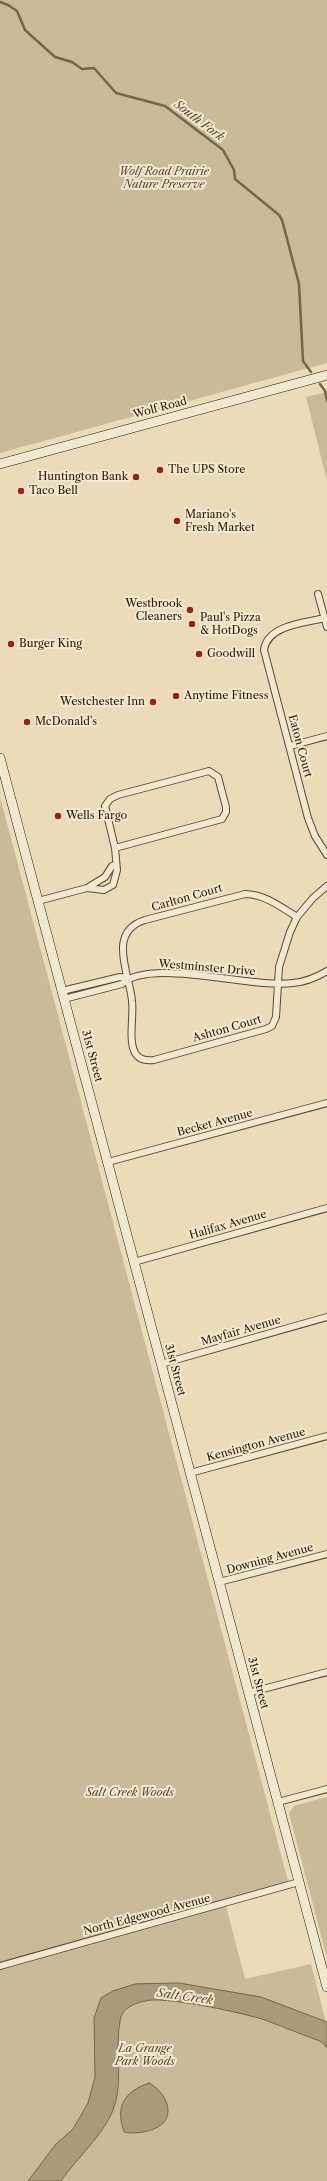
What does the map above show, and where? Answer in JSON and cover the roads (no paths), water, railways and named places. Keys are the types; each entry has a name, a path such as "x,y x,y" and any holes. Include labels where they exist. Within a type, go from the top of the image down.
{"main road":[{"name":"Wolf Road","path":"0,464 327,375"},
{"name":"31st Street","path":"0,758 327,1988"}],"street":[{"path":"318,594 327,627"},
{"name":"Eaton Court","path":"325,618 275,631 267,640 264,650 308,818 315,836 327,855"},
{"path":"290,746 327,736"},
{"path":"87,888 101,890 112,887 116,879 115,848 105,810 106,803 110,799 118,795 204,772 212,772 218,777 226,807 222,819 115,848"},
{"path":"38,901 87,888 105,877 112,866 116,865"},
{"name":"Ashton Court","path":"128,978 132,1002 133,1048 137,1057 147,1061 266,1029 272,1026 276,1017 277,984 282,953 297,917 313,898 327,886"},
{"name":"Carlton Court","path":"128,978 122,951 126,937 140,922 245,894 252,894 273,902 297,917"},
{"name":"Westminster Drive","path":"63,995 122,984 128,978 151,974 173,973 277,984 292,984 327,971"},
{"name":"Becket Avenue","path":"108,1162 327,1103"},
{"name":"Halifax Avenue","path":"134,1262 327,1208"},
{"name":"Mayfair Avenue","path":"161,1364 327,1318"},
{"name":"Kensington Avenue","path":"190,1473 327,1436"},
{"name":"Downing Avenue","path":"219,1582 327,1554"},
{"path":"248,1692 327,1672"},
{"path":"278,1802 327,1789"},
{"name":"North Edgewood Avenue","path":"0,1966 299,1882"}],"water":[{"name":"Salt Creek","path":"179,1983 261,1997 327,2022 327,2048 322,2042 265,2020 240,2013 163,2000 143,2001 135,2004 127,2008 121,2017 118,2038 118,2090 109,2119 97,2137 61,2181 28,2181 56,2144 73,2129 88,2103 95,2077 94,2018 101,1998 113,1991 135,1984"},
{"path":"149,2083 161,2093 167,2103 168,2114 166,2119 159,2127 147,2131 135,2133 124,2132 121,2123 121,2107 124,2101 133,2091"}],"waterway":[{"name":"South Fork","path":"0,2 17,11 25,30 55,57 72,62 82,69 94,68 116,93 165,106 223,150 234,170 235,179 279,215 282,220 299,284 303,361 311,372"},
{"name":"South Fork","path":"320,384 325,391 327,401"}],"place":[{"name":"The UPS Store","path":"160,470"},
{"name":"Huntington Bank","path":"136,477"},
{"name":"Taco Bell","path":"21,491"},
{"name":"Mariano's Fresh Market","path":"177,521"},
{"name":"Westbrook Cleaners","path":"190,610"},
{"name":"Paul's Pizza & HotDogs","path":"192,624"},
{"name":"Burger King","path":"11,644"},
{"name":"Goodwill","path":"199,654"},
{"name":"Anytime Fitness","path":"176,696"},
{"name":"Westchester Inn","path":"153,702"},
{"name":"McDonald's","path":"27,722"},
{"name":"Wells Fargo","path":"58,816"}],"park label":[{"name":"Wolf Road Prairie Nature Preserve","path":"164,178"},
{"name":"Salt Creek Woods","path":"130,1793"},
{"name":"La Grange Park Woods","path":"145,2055"}]}
